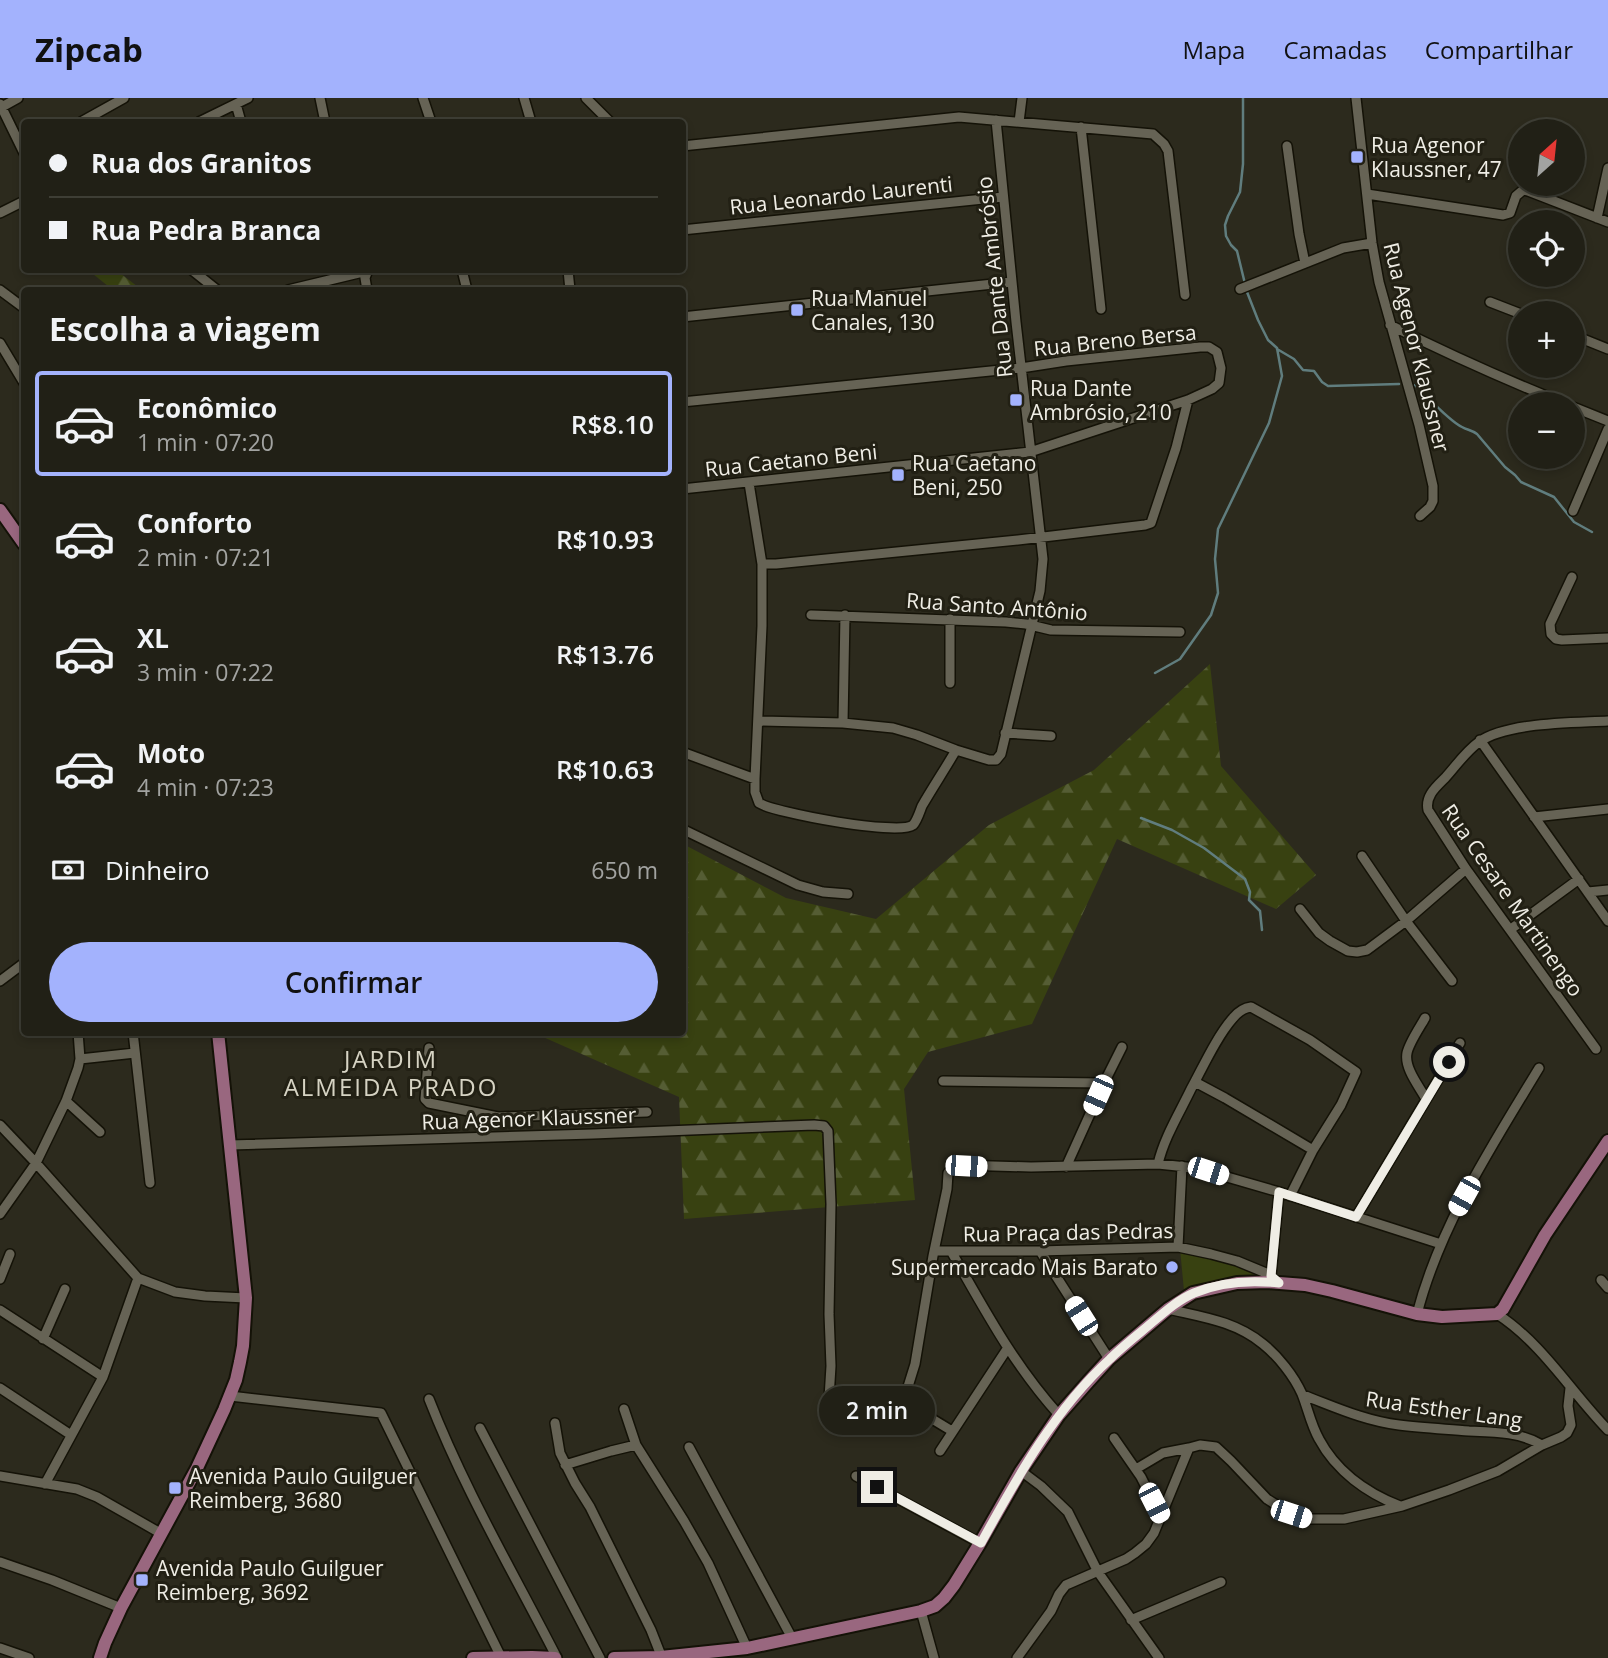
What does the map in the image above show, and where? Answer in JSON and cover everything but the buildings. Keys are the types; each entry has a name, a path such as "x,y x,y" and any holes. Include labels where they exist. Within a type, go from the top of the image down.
{"main road":[{"path":"0,510 21,540"},
{"path":"100,1658 121,1608 197,1468 230,1396 243,1346 246,1298 218,1036"},
{"path":"614,1658 662,1658 747,1648 935,1606 944,1598 981,1543 1021,1471 1059,1415 1109,1359 1168,1309 1193,1293 1219,1286 1275,1279 1417,1314 1442,1317 1500,1312 1545,1235 1608,1141"},
{"path":"473,1658 556,1658"}],"street":[{"path":"19,98 1,106 21,146"},
{"path":"86,119 124,98"},
{"path":"205,119 248,98"},
{"path":"320,98 324,119"},
{"path":"423,98 429,119"},
{"path":"524,98 530,119"},
{"path":"586,98 607,119"},
{"path":"1019,122 1022,98"},
{"name":"Rua Agenor Klaussner","path":"1356,98 1372,243 1379,282 1433,486 1433,501 1420,516"},
{"path":"236,104 240,119"},
{"path":"686,146 971,117 1146,133 1160,138 1168,151 1185,295"},
{"name":"Rua Dante Ambrósio","path":"956,750 997,760 1002,749 1042,579 1041,537 996,120"},
{"path":"1081,128 1101,309"},
{"path":"1287,146 1305,263"},
{"path":"1597,218 1608,168"},
{"path":"1367,194 1507,215 1512,210 1516,196 1523,190 1608,222"},
{"name":"Rua Leonardo Laurenti","path":"686,230 1003,197"},
{"path":"0,213 21,202"},
{"path":"1245,287 1343,248 1372,243"},
{"path":"196,273 213,287"},
{"path":"300,287 355,273"},
{"path":"686,317 1012,282"},
{"path":"0,290 21,306"},
{"path":"1490,302 1508,309"},
{"path":"1390,325 1538,392"},
{"path":"1585,340 1608,349"},
{"path":"0,343 21,378"},
{"name":"Rua Breno Bersa","path":"686,402 1200,347 1214,349 1219,360 1219,383 1188,400"},
{"path":"762,564 1041,537 1151,523 1176,448 1188,400"},
{"name":"Rua Caetano Beni","path":"686,489 1030,452 1188,400"},
{"path":"1585,412 1608,421"},
{"path":"1573,511 1608,429"},
{"path":"750,483 762,564 755,779 757,800 764,806 840,822 887,829 913,825 956,750 905,730 880,726 758,721"},
{"path":"1572,577 1550,624 1551,634 1562,640 1608,638"},
{"name":"Rua Santo Antônio","path":"811,615 1006,622 1051,630 1180,632"},
{"path":"843,723 845,615"},
{"path":"950,619 950,683"},
{"path":"1608,721 1515,729 1480,740 1608,921"},
{"path":"1005,733 1051,736"},
{"name":"Rua Cesare Martinengo","path":"1480,740 1431,793 1428,810 1466,869 1596,1049"},
{"path":"686,753 755,779"},
{"path":"1534,817 1608,808"},
{"path":"686,831 798,885 823,892 848,894"},
{"path":"1362,856 1406,921 1452,981"},
{"path":"1300,909 1319,933 1348,951 1367,950 1406,921 1466,869"},
{"path":"1511,929 1579,879"},
{"path":"1588,892 1608,890"},
{"path":"0,981 21,965"},
{"path":"1158,1164 1163,1146 1195,1082 1231,1019 1242,1009 1256,1009 1356,1072 1341,1105 1313,1150 1290,1196"},
{"path":"1425,1018 1407,1053 1407,1062 1426,1099"},
{"path":"0,1214 36,1163 66,1101 80,1059 78,1036"},
{"path":"133,1036 150,1183"},
{"path":"1356,1217 1460,1043"},
{"path":"1066,1167 1122,1047"},
{"path":"429,1048 425,1099 429,1103 501,1117 647,1112"},
{"path":"80,1059 135,1053"},
{"path":"1417,1314 1425,1282 1460,1203 1539,1068"},
{"path":"943,1082 1104,1083"},
{"path":"1195,1082 1313,1150"},
{"path":"66,1101 100,1132"},
{"path":"500,1137 501,1117"},
{"path":"0,1125 138,1278 175,1292 246,1298"},
{"name":"Rua Agenor Klaussner","path":"230,1145 824,1126 827,1128 831,1204 831,1366 828,1414"},
{"path":"952,1431 914,1408 906,1397 915,1364 950,1169 960,1165 1182,1166 1279,1192 1441,1244"},
{"path":"1178,1247 1182,1166"},
{"path":"1275,1279 1279,1192"},
{"name":"Rua Praça das Pedras","path":"934,1251 1178,1247 1237,1261 1275,1279"},
{"path":"951,1251 1007,1349 1059,1415"},
{"path":"1040,1251 1109,1359"},
{"path":"0,1279 10,1254"},
{"path":"45,1484 103,1377 138,1278"},
{"path":"1601,1280 1608,1288"},
{"path":"43,1339 65,1289"},
{"path":"1168,1309 1218,1320 1252,1336 1270,1350 1297,1382 1319,1440 1337,1464 1367,1489 1402,1506"},
{"path":"0,1310 103,1377"},
{"path":"1500,1312 1533,1344 1608,1430"},
{"path":"940,1451 1007,1349"},
{"path":"0,1388 71,1435"},
{"path":"1136,1468 1163,1453 1200,1444 1216,1447 1278,1507 1307,1519 1344,1519 1402,1506 1498,1471 1542,1444 1561,1437 1571,1425 1568,1406 1570,1388"},
{"name":"Rua Esther Lang","path":"1303,1395 1377,1421 1422,1428 1510,1434 1524,1436 1542,1444"},
{"path":"230,1396 382,1413 501,1657"},
{"path":"429,1399 464,1481 556,1658"},
{"path":"624,1409 636,1445 708,1563 747,1648"},
{"path":"555,1423 560,1454 565,1465 590,1507 651,1629 662,1658"},
{"path":"480,1428 600,1658"},
{"path":"1114,1438 1136,1468 1161,1517"},
{"path":"565,1465 636,1445"},
{"path":"689,1447 792,1639"},
{"path":"1017,1658 1051,1611 1063,1588 1135,1553 1146,1544 1154,1533 1189,1448"},
{"path":"1021,1471 1068,1512 1098,1572 1159,1658"},
{"path":"0,1476 77,1489 97,1497 162,1534"},
{"path":"856,1476 981,1543"},
{"path":"0,1562 121,1608"},
{"path":"1131,1620 1221,1582"},
{"path":"921,1611 934,1658"},
{"path":"0,1648 29,1658"}],"green space":[{"path":"92,273 120,273 138,287 109,287"},
{"path":"1210,664 1221,766 1316,875 1276,909 1117,839 1032,1024 928,1052 904,1089 915,1200 684,1219 679,1097 541,1036 686,1036 686,846 786,898 876,919 989,825 1094,770"},
{"path":"1180,1249 1211,1255 1273,1280 1195,1287 1184,1291"}],"waterway":[{"path":"1155,673 1180,659 1211,615 1218,593 1215,559 1218,529 1269,423 1282,376 1277,348 1268,340 1258,320 1247,292 1237,251 1226,236 1225,225 1240,192 1243,164 1243,98"},
{"path":"1277,349 1294,359 1303,370 1314,371 1328,386 1399,384"},
{"path":"1415,385 1450,419 1477,434 1521,482 1554,497 1574,522 1592,532"},
{"path":"1141,818 1172,830 1204,848 1245,879 1250,892 1249,900 1260,911 1262,930"}],"place":[{"name":"Rua Agenor Klaussner, 47","path":"1357,157"},
{"name":"Rua Manuel Canales, 130","path":"797,310"},
{"name":"Rua Dante Ambrósio, 210","path":"1016,400"},
{"name":"Rua Caetano Beni, 250","path":"898,475"},
{"name":"Supermercado Mais Barato","path":"1172,1267"},
{"name":"Avenida Paulo Guilguer Reimberg, 3680","path":"175,1488"},
{"name":"Avenida Paulo Guilguer Reimberg, 3692","path":"142,1580"}],"district":[{"name":"JARDIM ALMEIDA PRADO","path":"391,1072"}],"route":[{"path":"877,1487 981,1543 1021,1471 1059,1415 1109,1359 1168,1309 1193,1293 1237,1283 1279,1283 1271,1276 1279,1192 1356,1217 1449,1062"}]}
